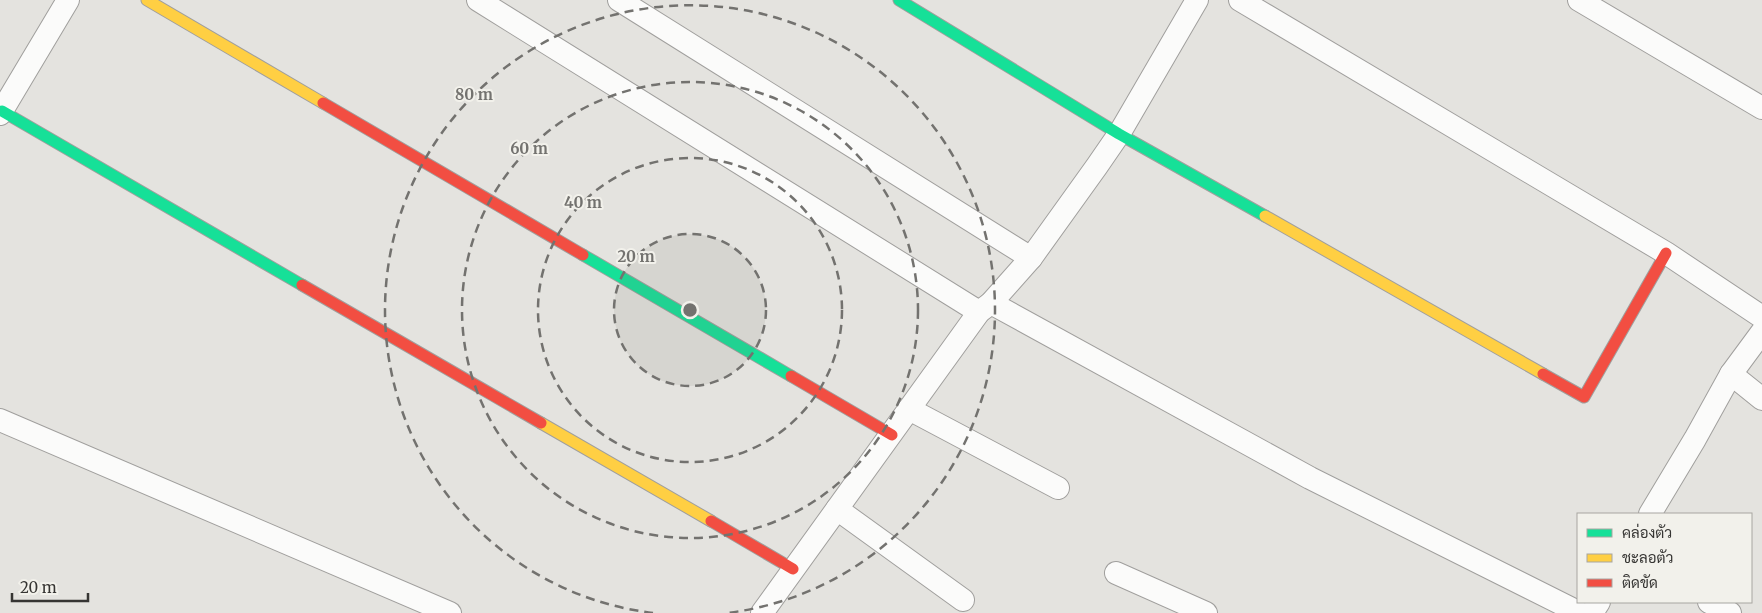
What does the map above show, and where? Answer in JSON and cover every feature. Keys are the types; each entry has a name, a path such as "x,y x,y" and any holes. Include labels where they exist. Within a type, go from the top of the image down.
{"street":[{"path":"68,0 1,113 793,569"},
{"path":"147,0 892,435"},
{"path":"478,0 985,307 1310,478 1580,613"},
{"path":"619,0 1031,258"},
{"path":"900,0 1119,134 1584,397 1666,253"},
{"path":"1240,0 1666,253 1762,317"},
{"path":"1579,0 1762,108"},
{"path":"762,613 985,307 1031,258 1119,134 1193,2"},
{"path":"1651,513 1731,374 1762,332"},
{"path":"1731,374 1762,399"},
{"path":"909,409 1058,488"},
{"path":"0,420 450,613"},
{"path":"837,509 963,600"},
{"path":"1116,572 1206,613"},
{"path":"1711,603 1730,613"}],"traffic: fast":[{"path":"899,0 1119,134 1265,216"},
{"path":"2,111 302,285"},
{"path":"583,255 791,376"}],"traffic: slow":[{"path":"147,0 323,103"},
{"path":"1265,216 1543,374"},
{"path":"541,423 711,521"}],"traffic: jam":[{"path":"323,103 583,255"},
{"path":"1543,374 1584,397 1666,253"},
{"path":"302,285 541,423"},
{"path":"791,376 892,435"},
{"path":"711,521 793,569"}]}
